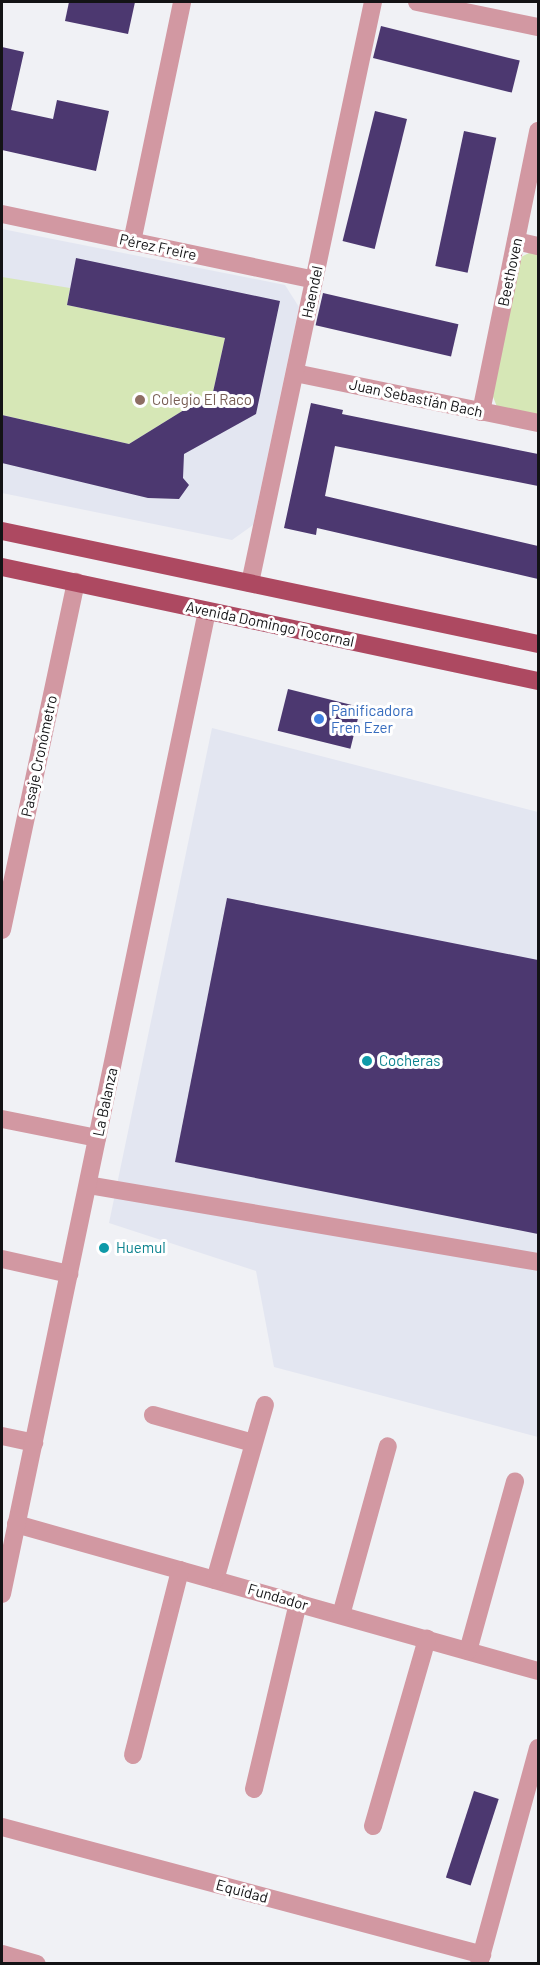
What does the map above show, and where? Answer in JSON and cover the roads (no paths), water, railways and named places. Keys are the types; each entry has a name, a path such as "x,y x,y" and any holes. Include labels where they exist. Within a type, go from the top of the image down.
{"main road":[{"path":"2,531 538,644"},
{"name":"Avenida Domingo Tocornal","path":"2,567 538,681"}],"street":[{"path":"132,242 182,2"},
{"name":"Haendel","path":"250,583 373,2"},
{"path":"417,2 495,10 538,27"},
{"name":"Beethoven","path":"481,412 538,131"},
{"name":"Pérez Freire","path":"2,214 314,280"},
{"path":"516,241 538,246"},
{"name":"Juan Sebastián Bach","path":"294,373 538,423"},
{"name":"Pasaje Cronómetro","path":"2,930 75,582"},
{"name":"La Balanza","path":"2,1594 207,611"},
{"path":"2,1119 97,1138"},
{"path":"88,1185 538,1262"},
{"path":"2,1259 69,1274"},
{"path":"215,1580 264,1405"},
{"path":"153,1415 253,1443"},
{"path":"2,1436 34,1443"},
{"path":"341,1615 388,1446"},
{"path":"468,1651 515,1480"},
{"name":"Fundador","path":"16,1524 538,1671"},
{"path":"133,1755 180,1570"},
{"path":"254,1789 298,1603"},
{"path":"373,1827 427,1639"},
{"path":"481,1959 535,1774 538,1748"},
{"name":"Equidad","path":"2,1827 481,1959"},
{"path":"2,1954 37,1964"}],"place":[{"name":"Colegio El Raco","path":"140,400"},
{"name":"Panificadora Fren Ezer","path":"319,719"},
{"name":"Cocheras","path":"367,1061"},
{"name":"Huemul","path":"104,1248"}]}
